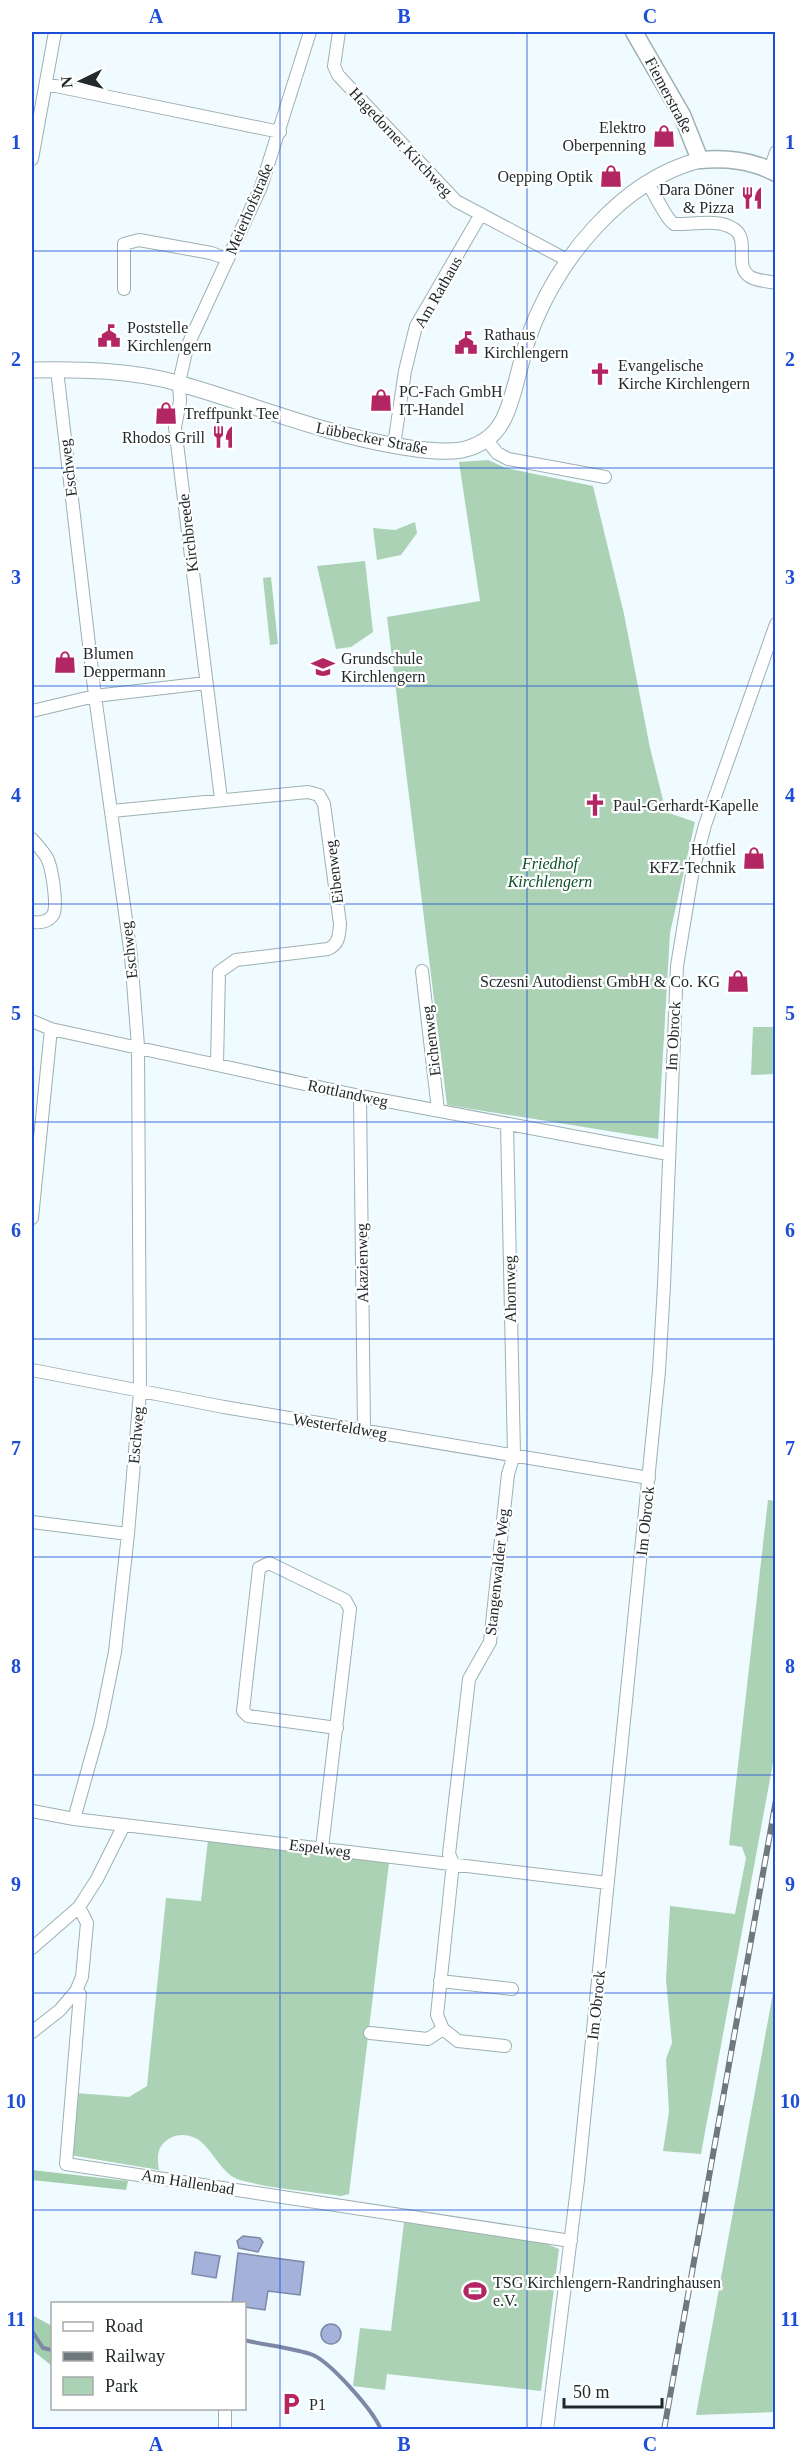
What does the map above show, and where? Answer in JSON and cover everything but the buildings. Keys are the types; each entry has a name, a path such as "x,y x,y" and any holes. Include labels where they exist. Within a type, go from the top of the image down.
{"main road":[{"name":"Fiemerstraße","path":"634,32 682,115 700,160"},
{"path":"700,160 726,158 751,163 773,172"}],"street":[{"path":"32,159 55,32"},
{"name":"Meierhofstraße","path":"179,383 187,347 261,187 310,32"},
{"name":"Hagedorner Kirchweg","path":"339,32 334,66 338,75 456,201 569,261"},
{"path":"46,84 280,132"},
{"path":"773,172 776,152"},
{"path":"605,477 508,459 497,453 487,440 503,421 531,332 549,293 569,261 607,215 646,182 673,168 700,160"},
{"path":"646,182 674,225 712,224 735,229 742,243 743,265 749,277 776,283"},
{"name":"Am Rathaus","path":"394,446 405,371 416,326 481,214"},
{"path":"124,289 124,244 139,240 211,253 228,259"},
{"name":"Lübbecker Straße","path":"32,370 131,375 179,383 290,420 394,446 460,450 476,446 487,440"},
{"name":"Eschweg","path":"57,370 95,696 131,956 138,1046 140,1392 115,1652 100,1726 74,1819"},
{"name":"Kirchbreede","path":"179,383 180,401 175,427 221,799"},
{"name":"Im Obrock","path":"547,2430 571,2241 649,1479 664,1285 676,966 692,875 705,825 776,624"},
{"path":"32,711 95,696 206,683"},
{"name":"Eibenweg","path":"112,811 308,792 319,795 324,804 340,924 339,937 334,946 328,949 236,960 219,972 217,1065"},
{"path":"32,839 48,859 52,869 55,908 47,921 32,922"},
{"name":"Eichenweg","path":"423,971 438,1110"},
{"name":"Rottlandweg","path":"32,1021 51,1029 138,1046 360,1096 668,1154"},
{"path":"32,1218 51,1029"},
{"name":"Akazienweg","path":"360,1096 364,1430"},
{"name":"Ahornweg","path":"507,1124 513,1455"},
{"name":"Westerfeldweg","path":"32,1370 140,1392 649,1479"},
{"name":"Stangenwalder Weg","path":"443,2029 437,2015 453,1863 449,1854 469,1678 490,1642 508,1474 513,1455"},
{"path":"32,1522 128,1534"},
{"path":"322,1848 337,1728 350,1609 345,1600 268,1563 259,1568 243,1711 248,1716 337,1728"},
{"name":"Espelweg","path":"32,1811 74,1819 608,1883"},
{"path":"32,1948 79,1907 98,1879 124,1825"},
{"name":"Am Hallenbad","path":"79,1907 87,1923 82,1977 76,1990 80,1994 66,2164 571,2241"},
{"path":"440,1981 512,1989"},
{"path":"32,2032 60,2010 76,1990"},
{"path":"370,2033 428,2039 443,2029 458,2041 506,2046"},
{"path":"225,2410 225,2430"}],"green space":[{"name":"Friedhof Kirchlengern","path":"488,460 506,468 593,486 624,614 650,748 666,812 695,822 670,933 658,1139 447,1105 387,617 480,601 459,462"},
{"path":"415,522 417,533 401,555 377,560 373,528 395,530"},
{"path":"365,561 373,632 351,647 336,649 317,566"},
{"path":"271,577 278,644 270,645 263,578"},
{"path":"753,1027 775,1027 775,1074 751,1075"},
{"path":"768,1500 776,1501 775,1752 701,2154 663,2151 669,2112 666,2059 672,2043 666,1980 670,1906 735,1914 746,1858 742,1847 729,1845"},
{"path":"208,1840 389,1863 349,2194 341,2196 278,2188 240,2180 223,2169 204,2144 187,2135 172,2137 163,2144 158,2156 159,2170 70,2155 75,2093 129,2097 147,2086 166,1898 201,1901"},
{"path":"775,1982 775,2412 696,2415"},
{"path":"32,2170 128,2181 126,2190 32,2180"},
{"name":"TSG Kirchlengern-Randringhausen e.V.","path":"404,2222 542,2242 559,2249 541,2391 387,2374 385,2390 353,2386 360,2328 391,2331"},
{"path":"32,2315 51,2325 51,2365 32,2350"}],"water":[{"path":"243,2236 260,2238 263,2242 258,2252 239,2248 237,2241"},
{"path":"195,2252 220,2256 216,2278 192,2274"},
{"path":"238,2253 304,2262 300,2295 268,2291 265,2310 246,2307 246,2302 232,2302"},
{"path":"327,2324 335,2324 341,2330 341,2338 335,2344 327,2344 321,2338 321,2330"}],"waterway":[{"path":"32,2331 43,2348 51,2350"},
{"path":"246,2340 297,2350 321,2360 341,2377 361,2400 381,2430"}],"railway":[{"path":"664,2430 776,1800"}],"place":[{"name":"Elektro Oberpenning","path":"664,136"},
{"name":"Oepping Optik","path":"611,176"},
{"name":"Dara Döner & Pizza","path":"752,198"},
{"name":"Poststelle Kirchlengern","path":"109,336"},
{"name":"Rathaus Kirchlengern","path":"466,343"},
{"name":"Evangelische Kirche Kirchlengern","path":"600,374"},
{"name":"PC-Fach GmbH IT-Handel","path":"381,400"},
{"name":"Treffpunkt Tee","path":"166,413"},
{"name":"Rhodos Grill","path":"223,437"},
{"name":"Blumen Deppermann","path":"65,662"},
{"name":"Grundschule Kirchlengern","path":"323,667"},
{"name":"Paul-Gerhardt-Kapelle","path":"595,805"},
{"name":"Hotfiel KFZ-Technik","path":"754,858"},
{"name":"Sczesni Autodienst GmbH & Co. KG","path":"738,981"},
{"name":"TSG Kirchlengern-Randringhausen e.V.","path":"475,2291"},
{"name":"P1","path":"291,2404"}]}
